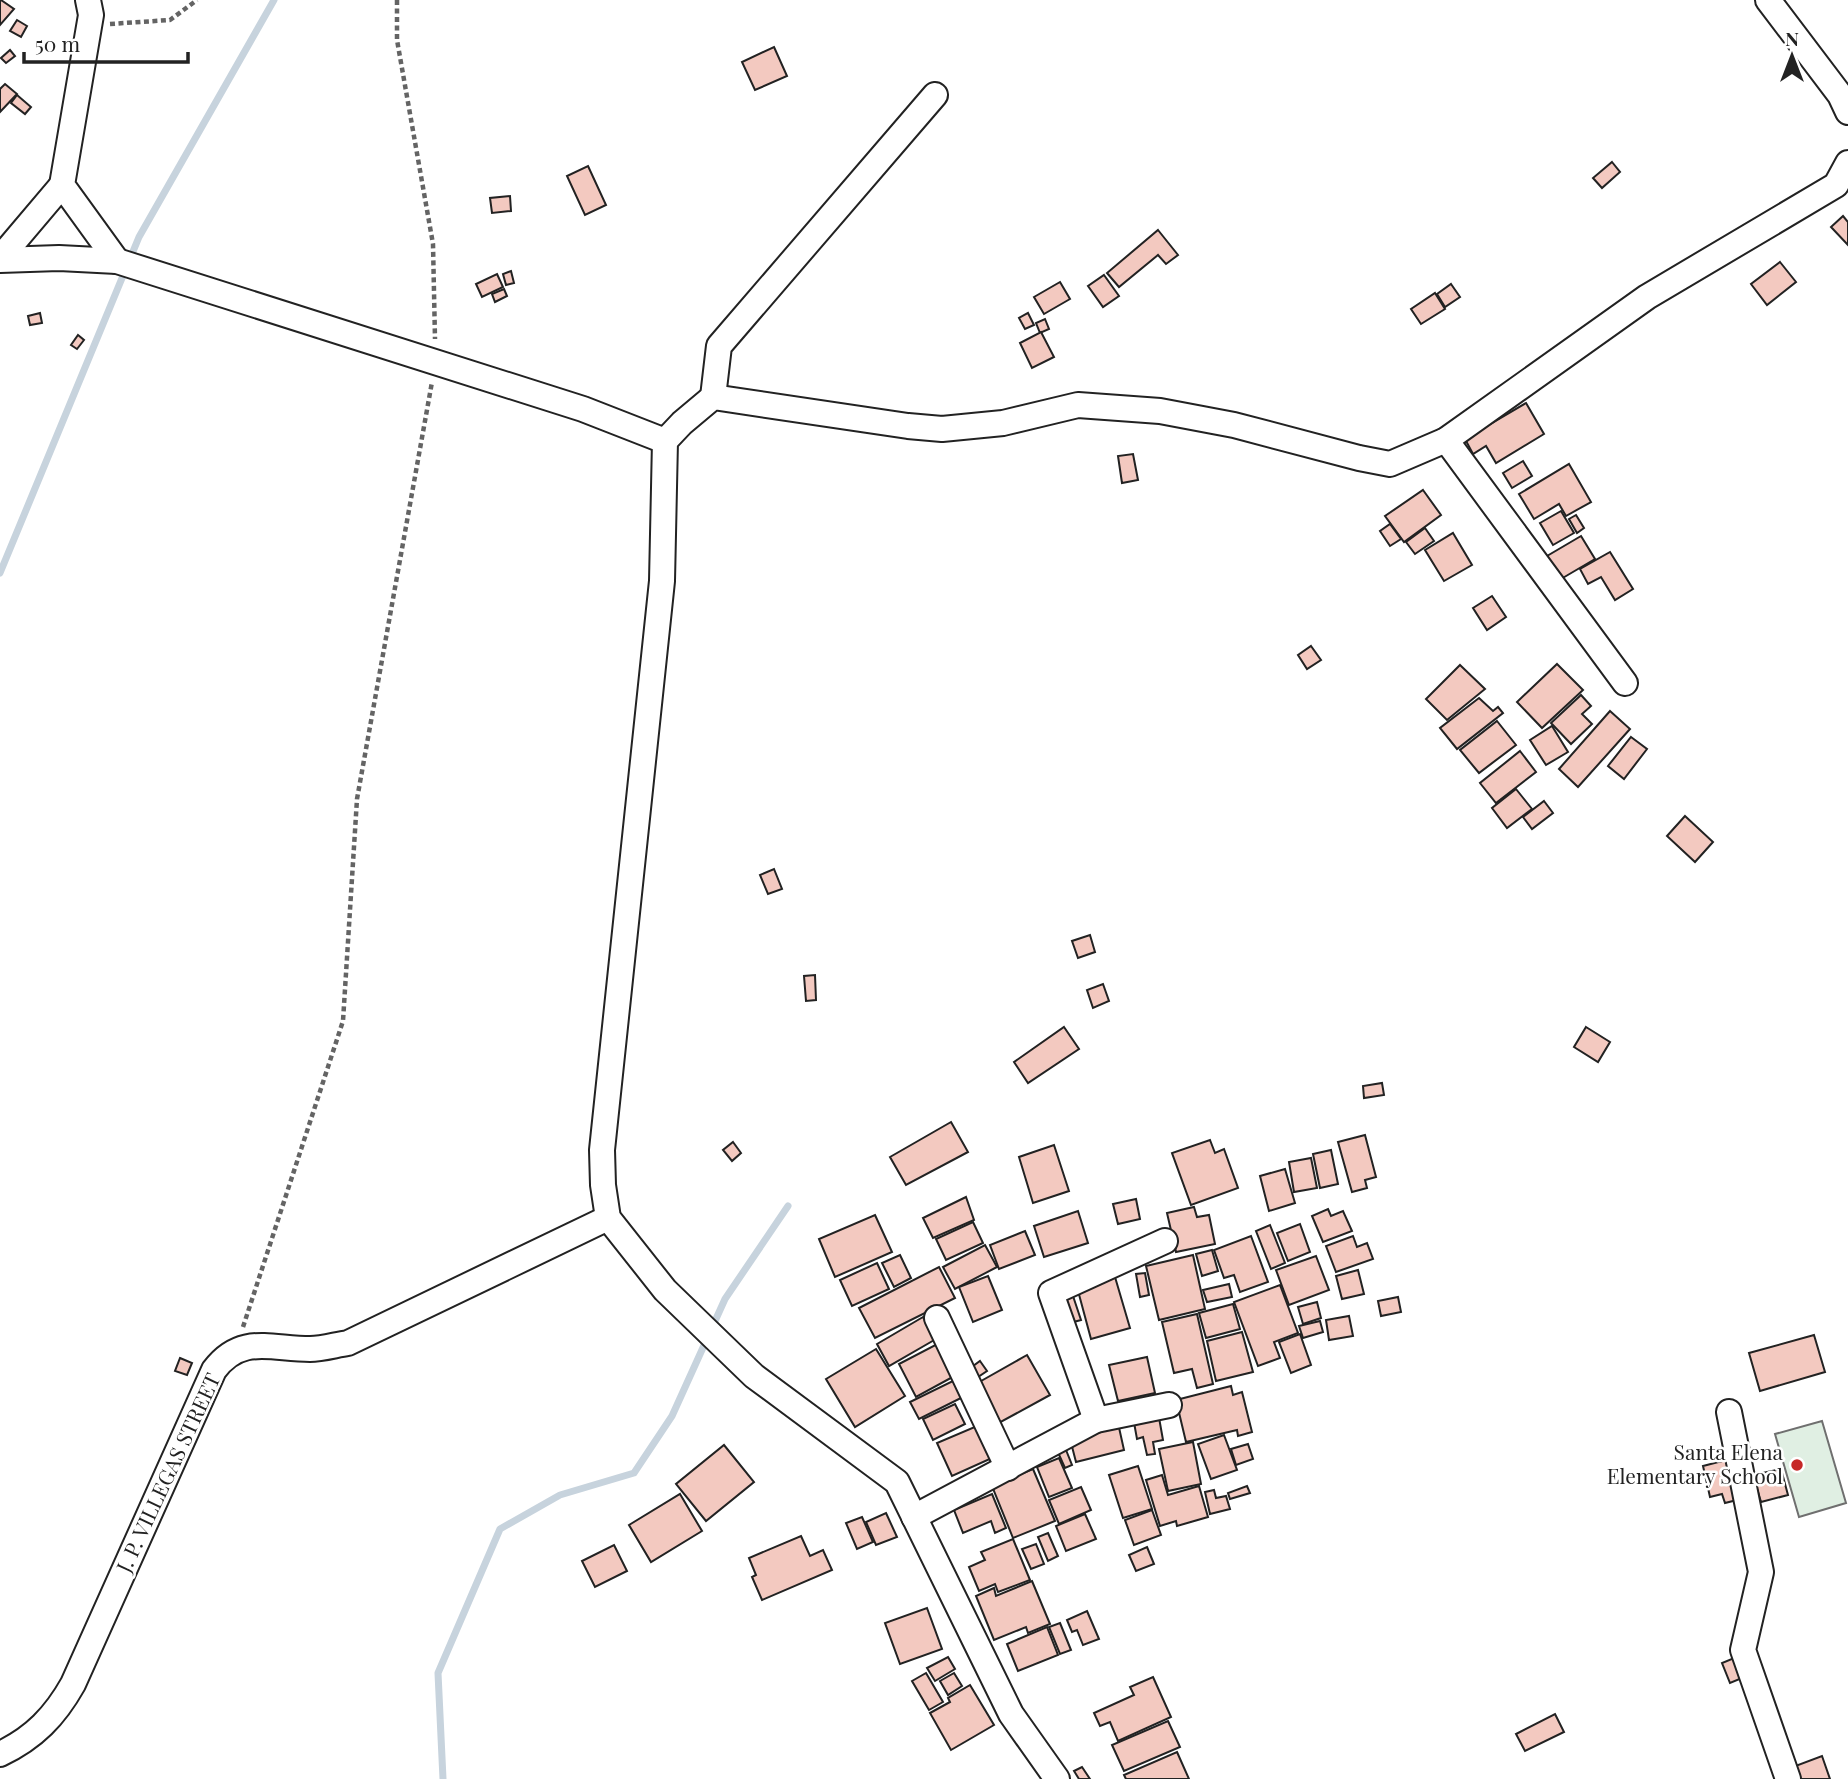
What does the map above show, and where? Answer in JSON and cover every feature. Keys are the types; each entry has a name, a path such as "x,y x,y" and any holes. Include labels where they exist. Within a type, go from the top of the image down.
{"street":[{"path":"1768,0 1840,95 1848,112"},
{"path":"0,252 7,250 62,185 89,7"},
{"path":"935,95 719,346 713,397 665,441 663,581 602,1150 603,1185 608,1218 665,1290 754,1376 897,1482 1011,1714 1057,1779"},
{"path":"713,397 942,429 1003,423 1078,405 1160,411 1234,425 1390,464 1446,440 1647,297 1836,185 1848,163"},
{"path":"62,185 117,261"},
{"path":"0,260 59,258 117,261 583,409 665,441"},
{"path":"1446,440 1625,683"},
{"path":"236,1349 253,1346 314,1349 348,1343 608,1218"},
{"path":"1096,1420 1051,1293 1165,1241"},
{"path":"937,1318 1008,1468"},
{"name":"J. P. VILLEGAS STREET","path":"0,1754 35,1732 59,1709 73,1684 214,1370 224,1357 236,1349"},
{"path":"914,1517 1096,1420 1169,1405"},
{"path":"1729,1412 1761,1572 1744,1650 1788,1779"}],"path":[{"path":"89,7 108,24 170,20 197,0"},
{"path":"236,1349 343,1021 357,799 436,361 433,244 397,40 397,0"}],"green space":[{"path":"1822,1421 1846,1503 1799,1517 1775,1434"}],"building":[{"path":"0,1 14,9 0,25"},
{"path":"17,20 27,26 21,37 10,31"},
{"path":"774,47 787,76 755,90 742,62"},
{"path":"10,50 15,56 6,63 1,58"},
{"path":"5,84 17,94 0,112 0,89"},
{"path":"17,95 31,107 25,114 11,103"},
{"path":"1612,162 1620,172 1602,188 1593,178"},
{"path":"588,166 606,205 585,215 567,176"},
{"path":"510,196 511,211 492,213 490,198"},
{"path":"1843,216 1848,222 1848,245 1831,227"},
{"path":"1158,230 1178,255 1166,264 1158,255 1119,287 1107,273"},
{"path":"1780,262 1796,282 1767,305 1751,284"},
{"path":"511,271 514,283 506,285 503,274"},
{"path":"497,274 503,287 482,297 476,284"},
{"path":"1104,275 1119,296 1103,307 1088,286"},
{"path":"1060,282 1070,299 1044,314 1034,297"},
{"path":"1451,284 1460,297 1445,307 1437,294"},
{"path":"504,289 507,296 495,302 492,294"},
{"path":"1435,293 1445,309 1421,324 1411,309"},
{"path":"40,313 42,323 30,325 28,316"},
{"path":"1028,313 1034,325 1025,329 1019,318"},
{"path":"1045,319 1049,329 1040,333 1036,323"},
{"path":"1041,332 1054,357 1032,368 1020,343"},
{"path":"78,335 84,340 77,349 71,345"},
{"path":"1526,403 1544,434 1496,463 1486,446 1473,454 1465,439"},
{"path":"1133,454 1138,480 1122,483 1118,456"},
{"path":"1523,461 1532,476 1512,488 1503,473"},
{"path":"1569,464 1591,502 1566,516 1559,504 1534,519 1519,494"},
{"path":"1423,490 1441,515 1404,542 1385,516"},
{"path":"1561,511 1574,533 1553,545 1540,523"},
{"path":"1576,515 1584,528 1577,533 1569,519"},
{"path":"1390,524 1401,539 1390,546 1380,531"},
{"path":"1425,528 1434,541 1415,554 1406,542"},
{"path":"1453,533 1472,565 1444,581 1425,550"},
{"path":"1581,536 1595,559 1561,579 1547,556"},
{"path":"1610,552 1633,589 1615,600 1601,577 1588,584 1580,569"},
{"path":"1492,596 1506,617 1487,630 1473,608"},
{"path":"1311,646 1321,660 1307,669 1298,655"},
{"path":"1557,664 1583,690 1542,728 1517,702"},
{"path":"1460,665 1485,689 1447,720 1426,699"},
{"path":"1581,695 1591,706 1582,714 1592,724 1571,744 1551,723"},
{"path":"1479,698 1493,711 1498,707 1503,713 1457,749 1440,728"},
{"path":"1610,711 1630,729 1578,787 1559,769"},
{"path":"1497,721 1516,745 1479,773 1460,750"},
{"path":"1552,726 1568,752 1546,765 1530,740"},
{"path":"1631,737 1647,749 1624,779 1608,766"},
{"path":"1520,751 1536,772 1496,803 1480,783"},
{"path":"1516,789 1532,809 1507,828 1492,808"},
{"path":"1544,801 1553,813 1532,829 1523,817"},
{"path":"1685,816 1713,842 1695,862 1667,836"},
{"path":"774,869 782,889 768,894 760,875"},
{"path":"1090,935 1095,952 1078,958 1072,941"},
{"path":"815,975 816,1000 806,1001 804,976"},
{"path":"1103,984 1109,1001 1093,1008 1087,990"},
{"path":"1064,1027 1079,1049 1028,1083 1014,1062"},
{"path":"1586,1027 1610,1042 1598,1062 1574,1047"},
{"path":"1382,1083 1384,1095 1364,1098 1363,1086"},
{"path":"951,1122 968,1152 906,1185 890,1157"},
{"path":"1365,1135 1376,1177 1365,1180 1367,1188 1352,1192 1338,1142"},
{"path":"1210,1140 1215,1153 1224,1149 1238,1188 1191,1205 1172,1153"},
{"path":"733,1142 741,1153 732,1161 723,1150"},
{"path":"1054,1145 1069,1191 1033,1203 1019,1157"},
{"path":"1331,1150 1338,1184 1320,1188 1313,1154"},
{"path":"1311,1158 1317,1188 1294,1192 1289,1162"},
{"path":"1285,1169 1295,1203 1269,1211 1260,1176"},
{"path":"966,1197 974,1220 933,1238 923,1218"},
{"path":"1136,1199 1140,1219 1118,1224 1113,1204"},
{"path":"1194,1207 1197,1217 1209,1215 1215,1244 1176,1252 1167,1213"},
{"path":"1328,1209 1331,1216 1343,1211 1352,1231 1323,1242 1312,1216"},
{"path":"1078,1211 1088,1243 1044,1257 1034,1226"},
{"path":"875,1215 892,1252 835,1277 819,1239"},
{"path":"973,1222 983,1243 946,1260 936,1239"},
{"path":"1300,1224 1310,1252 1288,1261 1277,1233"},
{"path":"1270,1225 1285,1263 1271,1269 1256,1231"},
{"path":"1025,1231 1035,1255 999,1269 990,1245"},
{"path":"1251,1236 1268,1282 1240,1292 1234,1275 1224,1278 1214,1250"},
{"path":"1353,1236 1357,1247 1367,1243 1373,1259 1336,1272 1326,1246"},
{"path":"985,1245 997,1267 955,1289 943,1267"},
{"path":"1212,1250 1218,1271 1202,1276 1196,1254"},
{"path":"900,1255 911,1278 894,1287 882,1263"},
{"path":"1193,1255 1205,1309 1159,1320 1146,1266"},
{"path":"1316,1256 1329,1290 1289,1305 1276,1270"},
{"path":"877,1263 889,1289 852,1306 840,1280"},
{"path":"939,1267 955,1298 875,1338 859,1308"},
{"path":"1358,1270 1364,1294 1342,1299 1336,1276"},
{"path":"1145,1273 1149,1295 1140,1297 1136,1274"},
{"path":"988,1276 1002,1310 973,1322 959,1287"},
{"path":"1115,1277 1130,1328 1091,1339 1077,1287"},
{"path":"1229,1284 1232,1297 1207,1302 1203,1290"},
{"path":"1280,1285 1298,1333 1274,1342 1280,1358 1258,1366 1234,1302"},
{"path":"1072,1293 1081,1320 1066,1324 1058,1297"},
{"path":"1398,1297 1401,1312 1381,1316 1378,1301"},
{"path":"1317,1302 1321,1318 1303,1324 1298,1307"},
{"path":"1233,1304 1240,1329 1206,1338 1199,1313"},
{"path":"1197,1314 1213,1384 1197,1388 1192,1369 1174,1373 1162,1322"},
{"path":"1349,1316 1353,1336 1329,1340 1326,1320"},
{"path":"923,1317 936,1339 889,1366 877,1344"},
{"path":"1320,1321 1323,1332 1303,1338 1299,1326"},
{"path":"1242,1332 1253,1372 1216,1381 1207,1341"},
{"path":"1300,1334 1311,1365 1291,1373 1279,1342"},
{"path":"1814,1335 1825,1372 1760,1391 1749,1353"},
{"path":"943,1341 960,1373 916,1397 899,1364"},
{"path":"876,1349 905,1396 855,1427 826,1379"},
{"path":"1027,1355 1050,1395 997,1424 974,1385"},
{"path":"1147,1357 1155,1393 1118,1401 1109,1365"},
{"path":"180,1358 192,1363 187,1375 175,1371"},
{"path":"980,1361 987,1371 975,1379 969,1369"},
{"path":"963,1376 971,1393 919,1419 910,1402"},
{"path":"1231,1386 1233,1395 1242,1392 1252,1432 1238,1436 1237,1430 1186,1442 1176,1400"},
{"path":"955,1404 965,1424 933,1440 923,1419"},
{"path":"1158,1412 1163,1440 1153,1442 1155,1454 1147,1455 1143,1437 1137,1439 1133,1417"},
{"path":"1118,1423 1124,1450 1076,1462 1069,1435"},
{"path":"977,1426 992,1458 952,1476 937,1443"},
{"path":"1224,1435 1237,1470 1211,1479 1198,1444"},
{"path":"1193,1442 1201,1484 1168,1491 1159,1449"},
{"path":"1248,1444 1253,1459 1236,1465 1231,1449"},
{"path":"724,1445 754,1482 706,1521 676,1484"},
{"path":"1064,1445 1072,1465 1065,1468 1056,1448"},
{"path":"1059,1458 1072,1488 1049,1497 1037,1467"},
{"path":"1730,1459 1741,1499 1725,1503 1722,1494 1710,1497 1703,1466"},
{"path":"1138,1466 1152,1509 1123,1518 1109,1475"},
{"path":"1033,1469 1055,1521 1013,1538 992,1486"},
{"path":"1781,1469 1788,1495 1761,1502 1753,1475"},
{"path":"1162,1475 1168,1495 1199,1486 1208,1517 1177,1526 1176,1521 1160,1526 1146,1480"},
{"path":"1247,1486 1250,1493 1230,1499 1228,1493"},
{"path":"1081,1487 1091,1510 1059,1524 1049,1500"},
{"path":"1214,1490 1216,1498 1226,1496 1230,1509 1210,1514 1205,1492"},
{"path":"680,1494 702,1531 651,1562 629,1525"},
{"path":"992,1494 1006,1528 995,1533 991,1521 963,1533 954,1510"},
{"path":"1152,1510 1161,1535 1134,1545 1125,1520"},
{"path":"886,1513 897,1537 876,1545 866,1522"},
{"path":"1085,1514 1096,1539 1066,1551 1056,1526"},
{"path":"862,1517 873,1542 857,1549 846,1523"},
{"path":"1048,1533 1058,1556 1048,1561 1038,1537"},
{"path":"801,1536 810,1556 823,1550 832,1570 762,1600 752,1577 756,1575 749,1558"},
{"path":"1013,1539 1030,1580 998,1592 995,1584 979,1591 969,1567 985,1560 981,1552"},
{"path":"1036,1544 1044,1564 1031,1569 1022,1549"},
{"path":"614,1545 627,1571 595,1587 582,1561"},
{"path":"1147,1547 1154,1564 1136,1571 1129,1555"},
{"path":"1032,1581 1050,1624 1028,1633 1026,1627 994,1640 976,1596 994,1588 996,1596"},
{"path":"927,1608 942,1649 900,1664 885,1623"},
{"path":"1087,1611 1099,1639 1083,1645 1077,1630 1072,1632 1067,1620"},
{"path":"1060,1623 1071,1650 1060,1654 1049,1627"},
{"path":"1047,1627 1058,1655 1018,1671 1007,1644"},
{"path":"1739,1656 1747,1676 1730,1683 1722,1663"},
{"path":"948,1657 955,1669 935,1681 927,1668"},
{"path":"926,1673 943,1702 929,1710 912,1681"},
{"path":"954,1673 962,1686 948,1695 940,1681"},
{"path":"1153,1677 1171,1717 1118,1741 1110,1722 1100,1726 1094,1713 1134,1695 1130,1687"},
{"path":"970,1685 994,1725 951,1750 930,1713 950,1702 948,1698"},
{"path":"1555,1714 1564,1732 1525,1751 1516,1734"},
{"path":"1168,1721 1180,1747 1124,1771 1112,1745"},
{"path":"1177,1752 1189,1779 1126,1779 1124,1775"},
{"path":"1822,1756 1830,1779 1794,1779 1790,1768"},
{"path":"1082,1767 1090,1779 1079,1779 1074,1771"}],"waterway":[{"path":"0,573 139,237 274,0"},
{"path":"443,1779 438,1673 500,1529 560,1495 634,1473 672,1416 725,1299 788,1206"}],"place":[{"name":"Santa Elena Elementary School","path":"1797,1465"}]}
